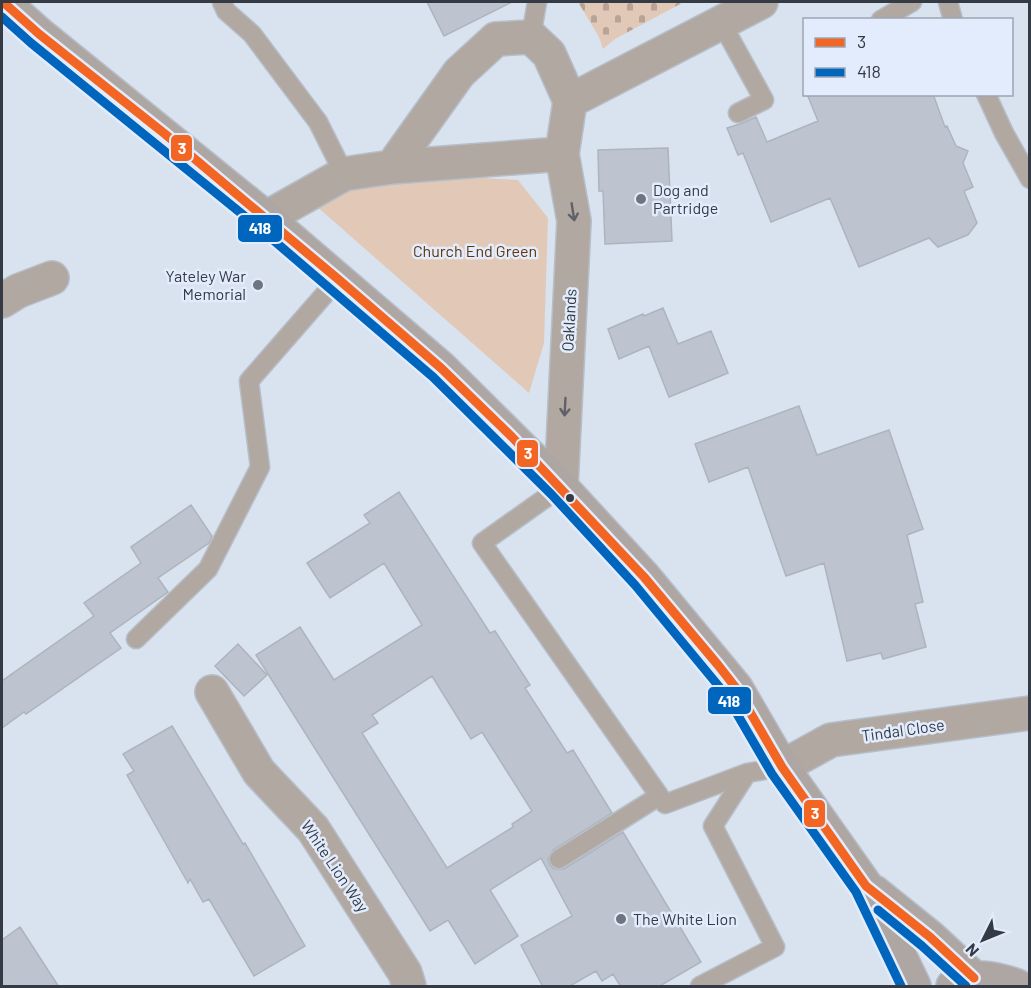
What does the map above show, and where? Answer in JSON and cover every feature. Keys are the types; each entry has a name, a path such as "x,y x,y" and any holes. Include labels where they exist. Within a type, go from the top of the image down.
{"main road":[{"path":"3,2 39,34 266,218 441,368 561,487 644,578 736,688 782,767 866,886 914,987"},
{"path":"866,886 930,937 963,982 996,979 1017,987"}],"street":[{"path":"393,167 459,73 496,39 531,37 549,54 570,101 761,2"},
{"name":"Oaklands","path":"561,487 574,221 562,154 570,101"},
{"path":"266,218 344,174 393,167 562,154"},
{"path":"2,301 18,291 52,278"},
{"name":"White Lion Way","path":"212,692 260,772 313,829 405,973 409,987"},
{"name":"Tindal Close","path":"782,767 831,740 1029,712"}],"lane":[{"path":"222,2 226,11 252,34 318,122 344,174"},
{"path":"531,37 537,2"},
{"path":"948,2 953,18"},
{"path":"884,18 905,3"},
{"path":"721,22 764,100 738,113"},
{"path":"987,96 1029,179"},
{"path":"136,639 207,569 260,467 249,381 338,279"},
{"path":"561,487 482,543 665,804 747,773 782,767"},
{"path":"700,987 775,947 713,826 747,773"},
{"path":"559,859 659,796"}],"green space":[{"path":"578,2 684,2 615,39 603,49 599,37"},
{"name":"Church End Green","path":"445,176 518,180 548,218 544,343 529,393 314,204 330,191"}],"building":[{"path":"427,2 512,2 444,36"},
{"path":"808,96 934,96 945,127 947,126 956,146 968,151 963,163 973,187 964,191 977,223 968,235 938,247 929,238 859,267 830,198 771,222 743,153 738,155 727,128 756,117 767,142 818,121"},
{"name":"Dog and Partridge","path":"668,148 672,241 605,244 603,191 599,191 598,150"},
{"path":"663,308 678,344 711,331 728,373 669,397 649,346 619,359 608,329"},
{"path":"799,406 817,455 889,430 923,529 907,535 923,602 915,604 926,647 883,659 881,653 847,661 824,563 786,576 748,467 709,482 695,444"},
{"path":"399,492 490,633 495,631 530,685 525,688 567,753 573,750 612,813 553,850 548,859 550,865 554,869 564,869 623,832 701,962 658,987 621,987 613,974 602,981 596,971 568,987 543,987 521,945 572,916 541,858 490,890 518,936 475,964 448,920 430,931 256,655 300,627 334,680 422,625 384,563 330,598 307,563 370,523 364,515","holes":["432,676 471,739 482,732 532,811 512,824 513,827 447,868 362,733 378,723 372,715"]},
{"path":"191,505 212,536 209,543 158,578 168,592 110,633 121,648 2,728 2,681 94,616 84,603 141,563 131,547"},
{"path":"238,644 267,675 244,696 215,666"},
{"path":"172,726 243,844 245,843 305,946 254,976 209,899 203,902 190,879 188,883 127,775 134,771 123,754"},
{"path":"20,927 59,987 2,987 2,940"}],"transit line":[{"name":"3","path":"3,2 338,279 441,368 512,437 644,577 718,665 736,688 782,767 866,886 930,937 974,978"},
{"name":"418","path":"2,17 258,227 433,377 552,495 635,585 726,695 772,774 856,892 901,986"},
{"name":"418","path":"878,910 966,986"}],"place":[{"name":"Dog and Partridge","path":"641,199"},
{"name":"Yateley War Memorial","path":"258,285"},
{"name":"The White Lion","path":"621,919"}]}
